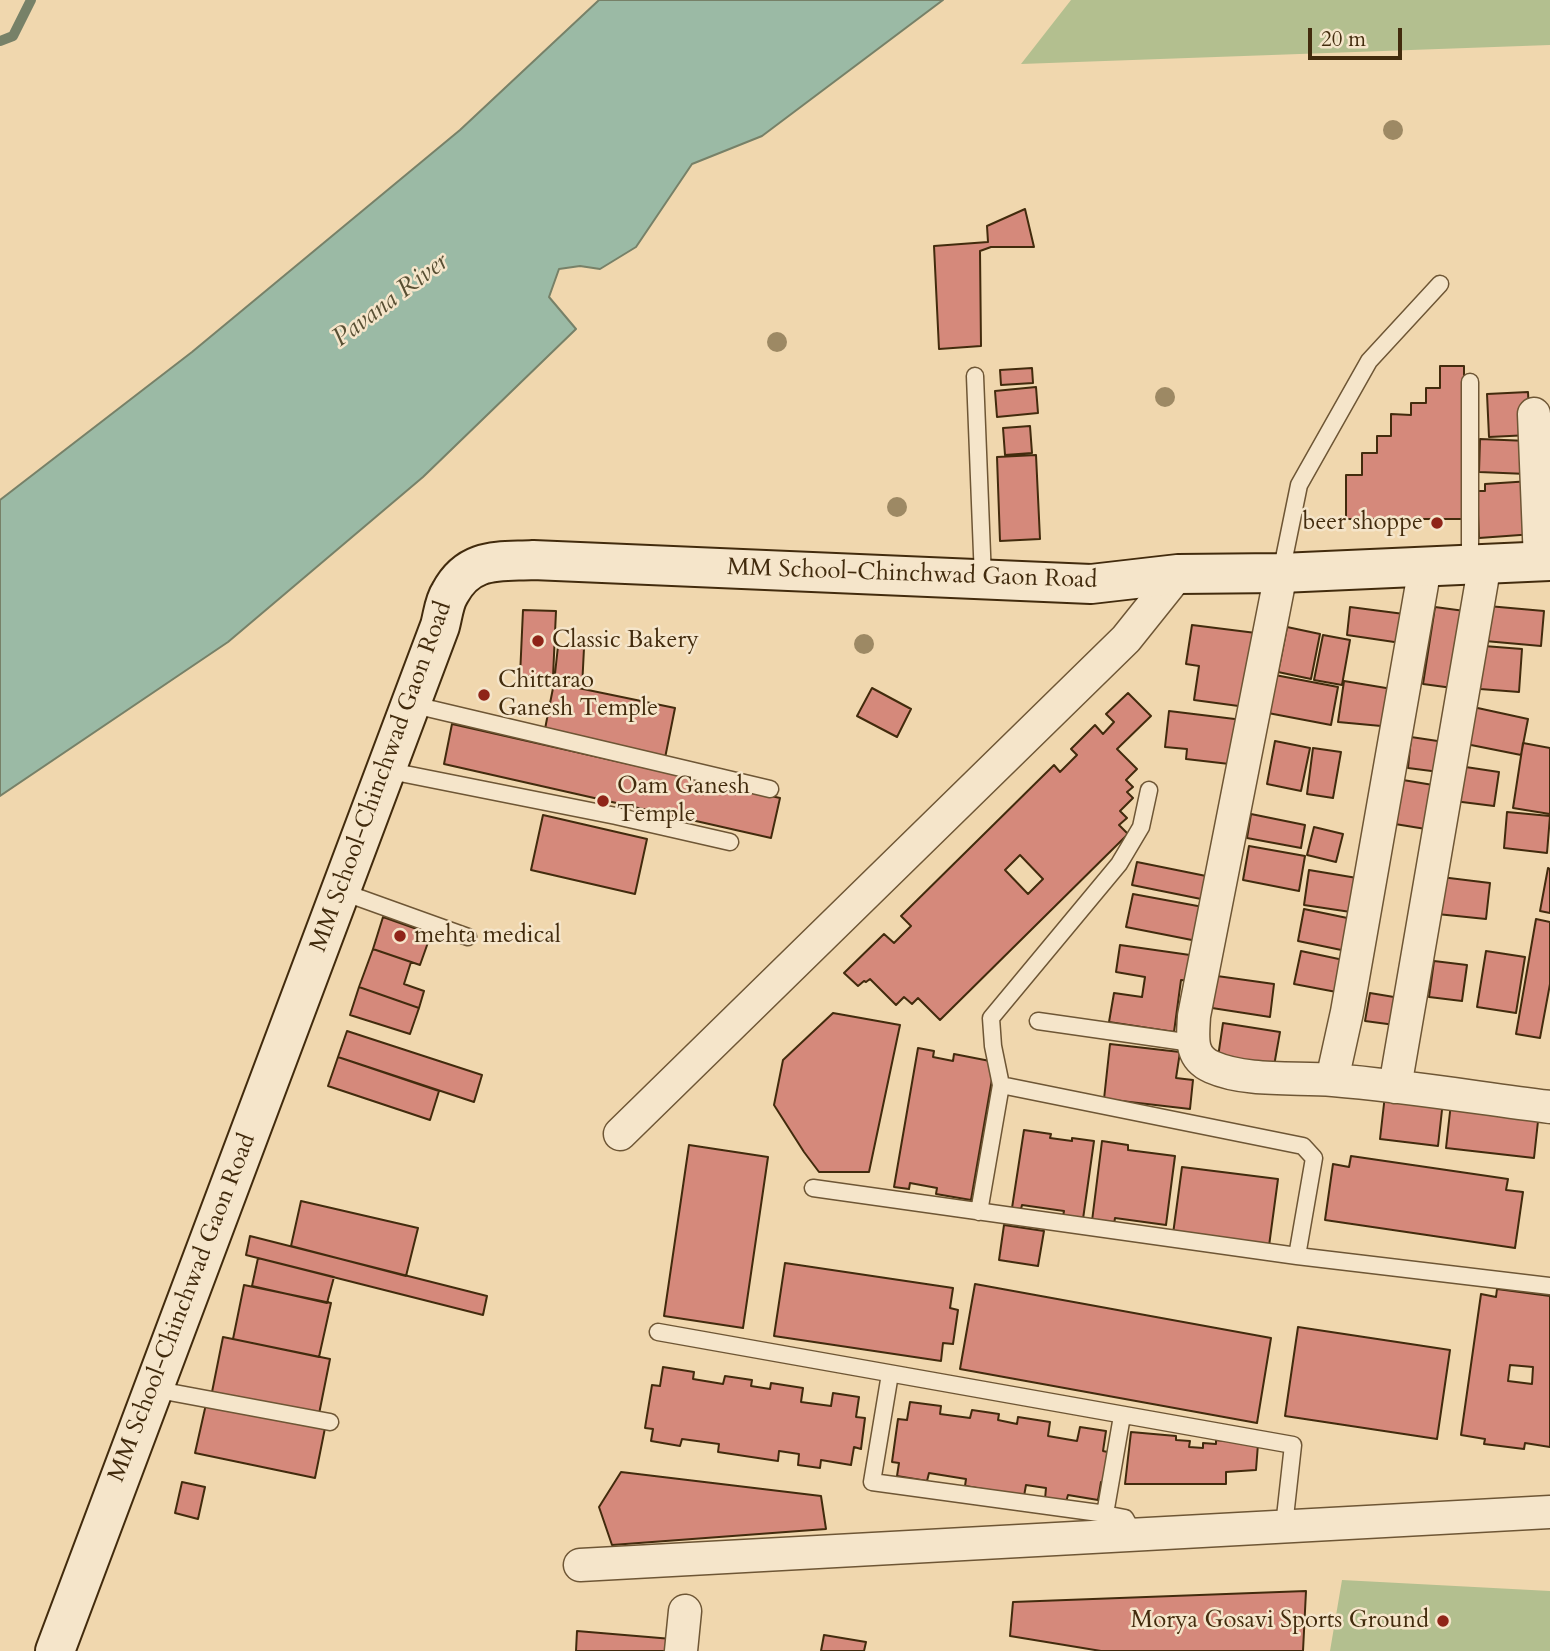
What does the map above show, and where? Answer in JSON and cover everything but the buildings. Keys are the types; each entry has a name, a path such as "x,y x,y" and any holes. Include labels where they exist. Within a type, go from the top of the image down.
{"main road":[{"name":"MM School-Chinchwad Gaon Road","path":"55,1651 440,626 449,594 465,573 485,562 533,560 1091,584 1178,574 1281,573 1545,561"}],"street":[{"path":"1534,414 1545,561"},
{"path":"1395,1087 1478,563"},
{"path":"1332,1080 1348,1012 1425,567"},
{"path":"1281,573 1194,1016 1192,1043 1197,1056 1211,1067 1248,1076 1332,1080 1550,1107"},
{"path":"620,1134 1126,639 1178,574"},
{"path":"580,1565 1550,1512"},
{"path":"681,1651 685,1611"}],"lane":[{"path":"1281,573 1299,485 1369,361 1440,284"},
{"path":"975,376 983,579"},
{"path":"1470,383 1478,563"},
{"path":"410,704 770,789"},
{"path":"386,770 730,842"},
{"path":"979,1212 1001,1084 993,1046 991,1018 1119,864 1141,827 1149,790"},
{"path":"340,891 468,937"},
{"path":"1038,1021 1192,1043"},
{"path":"1001,1084 1304,1146 1314,1158 1297,1256"},
{"path":"813,1188 1297,1256 1550,1286"},
{"path":"658,1332 1293,1446 1284,1526"},
{"path":"890,1374 872,1482 1105,1514 1125,1518 1134,1534"},
{"path":"153,1389 331,1422"},
{"path":"1105,1514 1122,1416"}],"shaded area":[{"path":"1071,0 1550,0 1550,45 1021,64"},
{"name":"Morya Gosavi Sports Ground","path":"1342,1580 1550,1591 1550,1651 1330,1651"}],"water":[{"name":"Pavana River","path":"599,0 943,0 762,136 692,164 636,247 600,269 580,266 559,269 549,297 576,329 423,477 228,642 0,796 0,500 192,352 460,130"}],"waterway":[{"path":"0,41 13,36 31,0"}],"place":[{"name":"beer shoppe","path":"1437,523"},
{"name":"Classic Bakery","path":"538,641"},
{"name":"Chittarao Ganesh Temple","path":"484,695"},
{"name":"Oam Ganesh Temple","path":"603,801"},
{"name":"mehta medical","path":"400,936"},
{"name":"Morya Gosavi Sports Ground","path":"1443,1621"}]}
